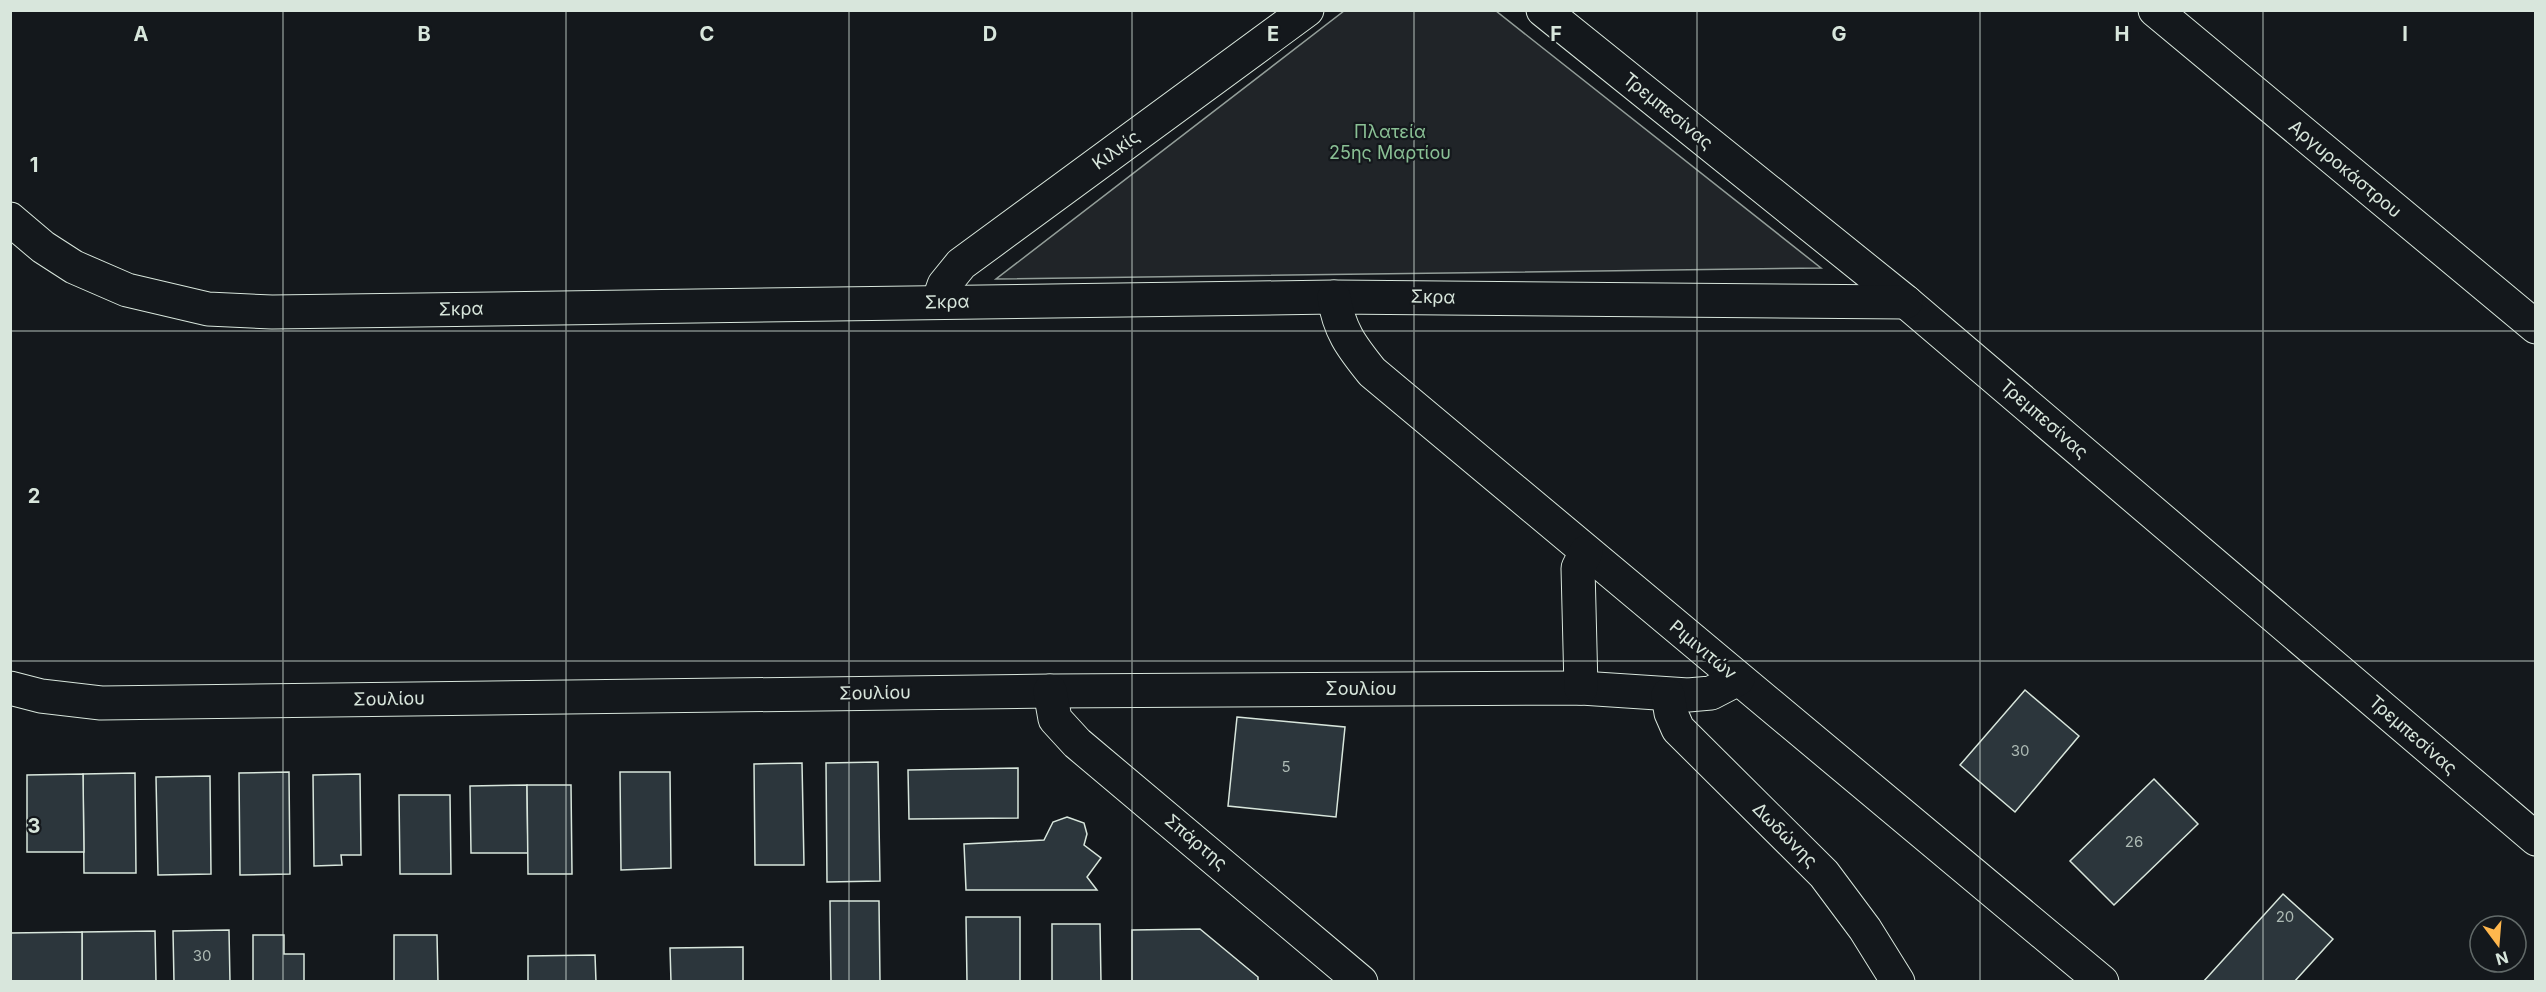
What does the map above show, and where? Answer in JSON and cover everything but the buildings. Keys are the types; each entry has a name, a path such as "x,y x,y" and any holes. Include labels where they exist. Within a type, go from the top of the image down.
{"street":[{"name":"Κιλκίς","path":"938,302 944,285 961,264 1307,10"},
{"name":"Τρεμπεσίνας","path":"1543,10 1906,302 2535,840"},
{"name":"Αργυροκάστρου","path":"2155,10 2535,327"},
{"name":"Σκρα","path":"10,219 43,247 74,267 127,290 208,309 272,312 1334,297 1906,302"},
{"name":"Ριμινιτών","path":"1334,297 1338,318 1348,341 1372,372 2101,981"},
{"path":"1581,688 1578,568 1586,552"},
{"name":"Σουλίου","path":"10,688 41,696 100,703 1050,690 1581,688 1668,695 1711,693 1738,679"},
{"name":"Σπάρτης","path":"1050,690 1055,719 1077,743 1328,969 1361,981"},
{"name":"Δωδώνης","path":"1668,695 1671,713 1678,729 1824,874 1865,929 1898,981"}],"green space":[{"name":"Πλατεία 25ης Μαρτίου","path":"1344,11 1496,11 1821,268 996,279"}]}
